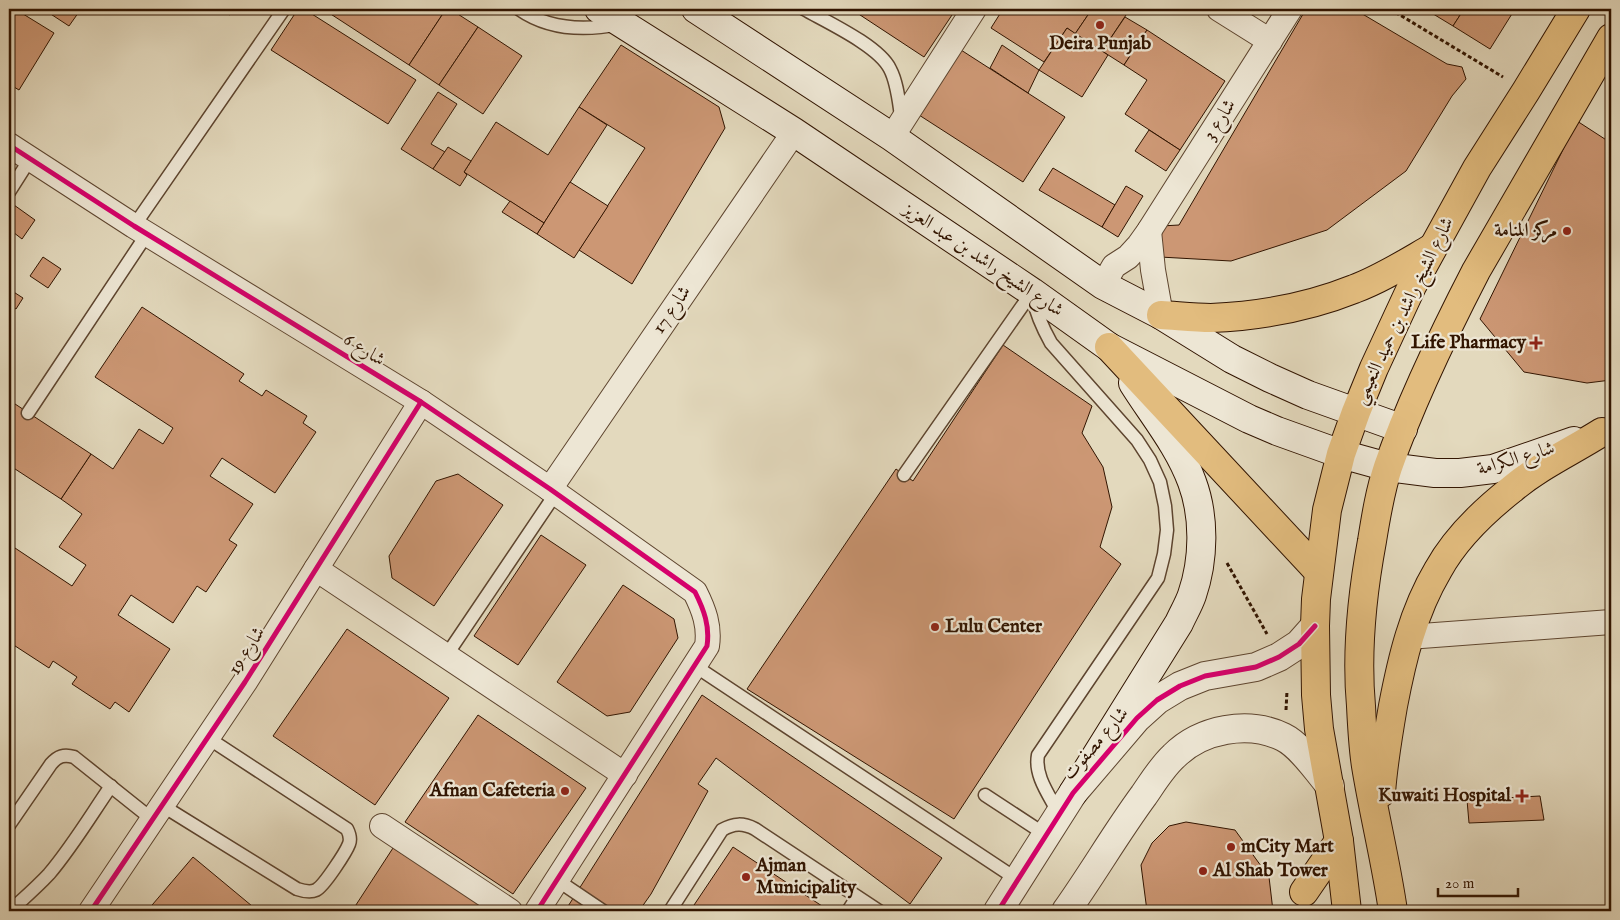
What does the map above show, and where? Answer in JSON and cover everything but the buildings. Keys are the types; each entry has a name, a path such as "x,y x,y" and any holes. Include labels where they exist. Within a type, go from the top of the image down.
{"main road":[{"name":"شارع الشيخ راشد بن عبد العزيز","path":"599,9 794,132 1032,292 1109,347 1249,419 1296,439 1388,467"},
{"path":"696,9 897,130 1103,285 1161,315 1232,359 1270,378 1308,395 1403,429"},
{"name":"شارع الشيخ راشد بن حميد النعيمي","path":"1347,911 1339,841 1318,721 1315,626 1318,571 1327,510 1341,454 1356,412 1392,327 1433,247 1477,168 1576,9"},
{"path":"1393,911 1379,827 1366,766 1360,704 1360,641 1365,580 1380,497 1388,467 1403,429 1437,350 1476,270 1611,38"},
{"path":"1161,315 1221,317 1260,313 1309,304 1354,289 1397,269 1433,247"},
{"path":"1109,347 1318,571"},
{"path":"1059,814 1179,623 1192,595 1200,558 1200,520 1192,482 1175,448 1109,347"},
{"path":"1379,827 1388,732 1408,637 1421,601 1439,568 1486,511 1513,487 1606,430"},
{"name":"شارع الكرامة","path":"1388,467 1435,473 1485,470 1606,430"},
{"name":"شارع مصفوت","path":"998,911 1059,814 1137,718 1157,700 1180,686 1205,676 1256,667 1280,657 1299,644 1315,626"},
{"path":"1066,911 1131,812 1156,778 1174,755 1198,738 1226,729 1256,729 1284,737 1305,754 1330,786"},
{"path":"1304,892 1339,841"}],"street":[{"path":"897,130 974,9"},
{"path":"1219,9 1270,41"},
{"name":"شارع 3","path":"1103,285 1114,266 1128,256 1149,231 1290,9"},
{"name":"شارع 17","path":"553,491 794,132"},
{"name":"شارع 6","path":"9,145 141,230 421,402 553,491 695,592 708,626 707,646 696,666"},
{"path":"1149,231 1153,270 1161,315"},
{"name":"شارع 19","path":"91,911 246,682 421,402"},
{"path":"316,569 625,775"},
{"path":"1408,637 1611,622"},
{"path":"537,911 696,666"},
{"path":"382,826 510,911"}],"lane":[{"path":"28,413 141,230 284,9"},
{"path":"519,9 537,20 559,27 598,28 621,24"},
{"path":"804,9 871,48 882,57 894,77 897,130"},
{"path":"9,192 30,159"},
{"path":"904,475 1032,292"},
{"path":"1032,292 1038,319 1051,343 1137,440 1150,460 1160,482 1167,530 1158,578 1038,755 1037,769 1039,776 1059,814"},
{"path":"446,656 553,491"},
{"path":"696,666 1018,880"},
{"path":"9,825 56,758 62,756 74,757 111,786 158,813 297,889 303,891 316,890 326,880 349,844 347,829 208,738"},
{"path":"10,911 49,873 111,786"},
{"path":"985,795 1059,814"},
{"path":"670,911 722,830 737,824 747,825 755,829 879,911"},
{"path":"557,880 603,911"},
{"path":"848,911 857,897"}],"path":[{"path":"1390,9 1526,91"}],"cycle path":[{"path":"9,145 134,226 421,402 550,489 695,592 706,618 707,646 537,911"},
{"path":"91,911 245,682 421,402"},
{"path":"998,911 1073,793 1137,718 1157,700 1180,686 1205,676 1256,667 1279,657 1299,644 1315,626"}],"place":[{"name":"Deira Punjab","path":"1100,25"},
{"name":"مركز المنامة","path":"1567,231"},
{"name":"Life Pharmacy","path":"1536,343"},
{"name":"Lulu Center","path":"935,627"},
{"name":"Afnan Cafeteria","path":"565,791"},
{"name":"Kuwaiti Hospital","path":"1522,796"},
{"name":"mCity Mart","path":"1231,847"},
{"name":"Al Shab Tower","path":"1203,871"},
{"name":"Ajman Municipality","path":"746,877"}]}
